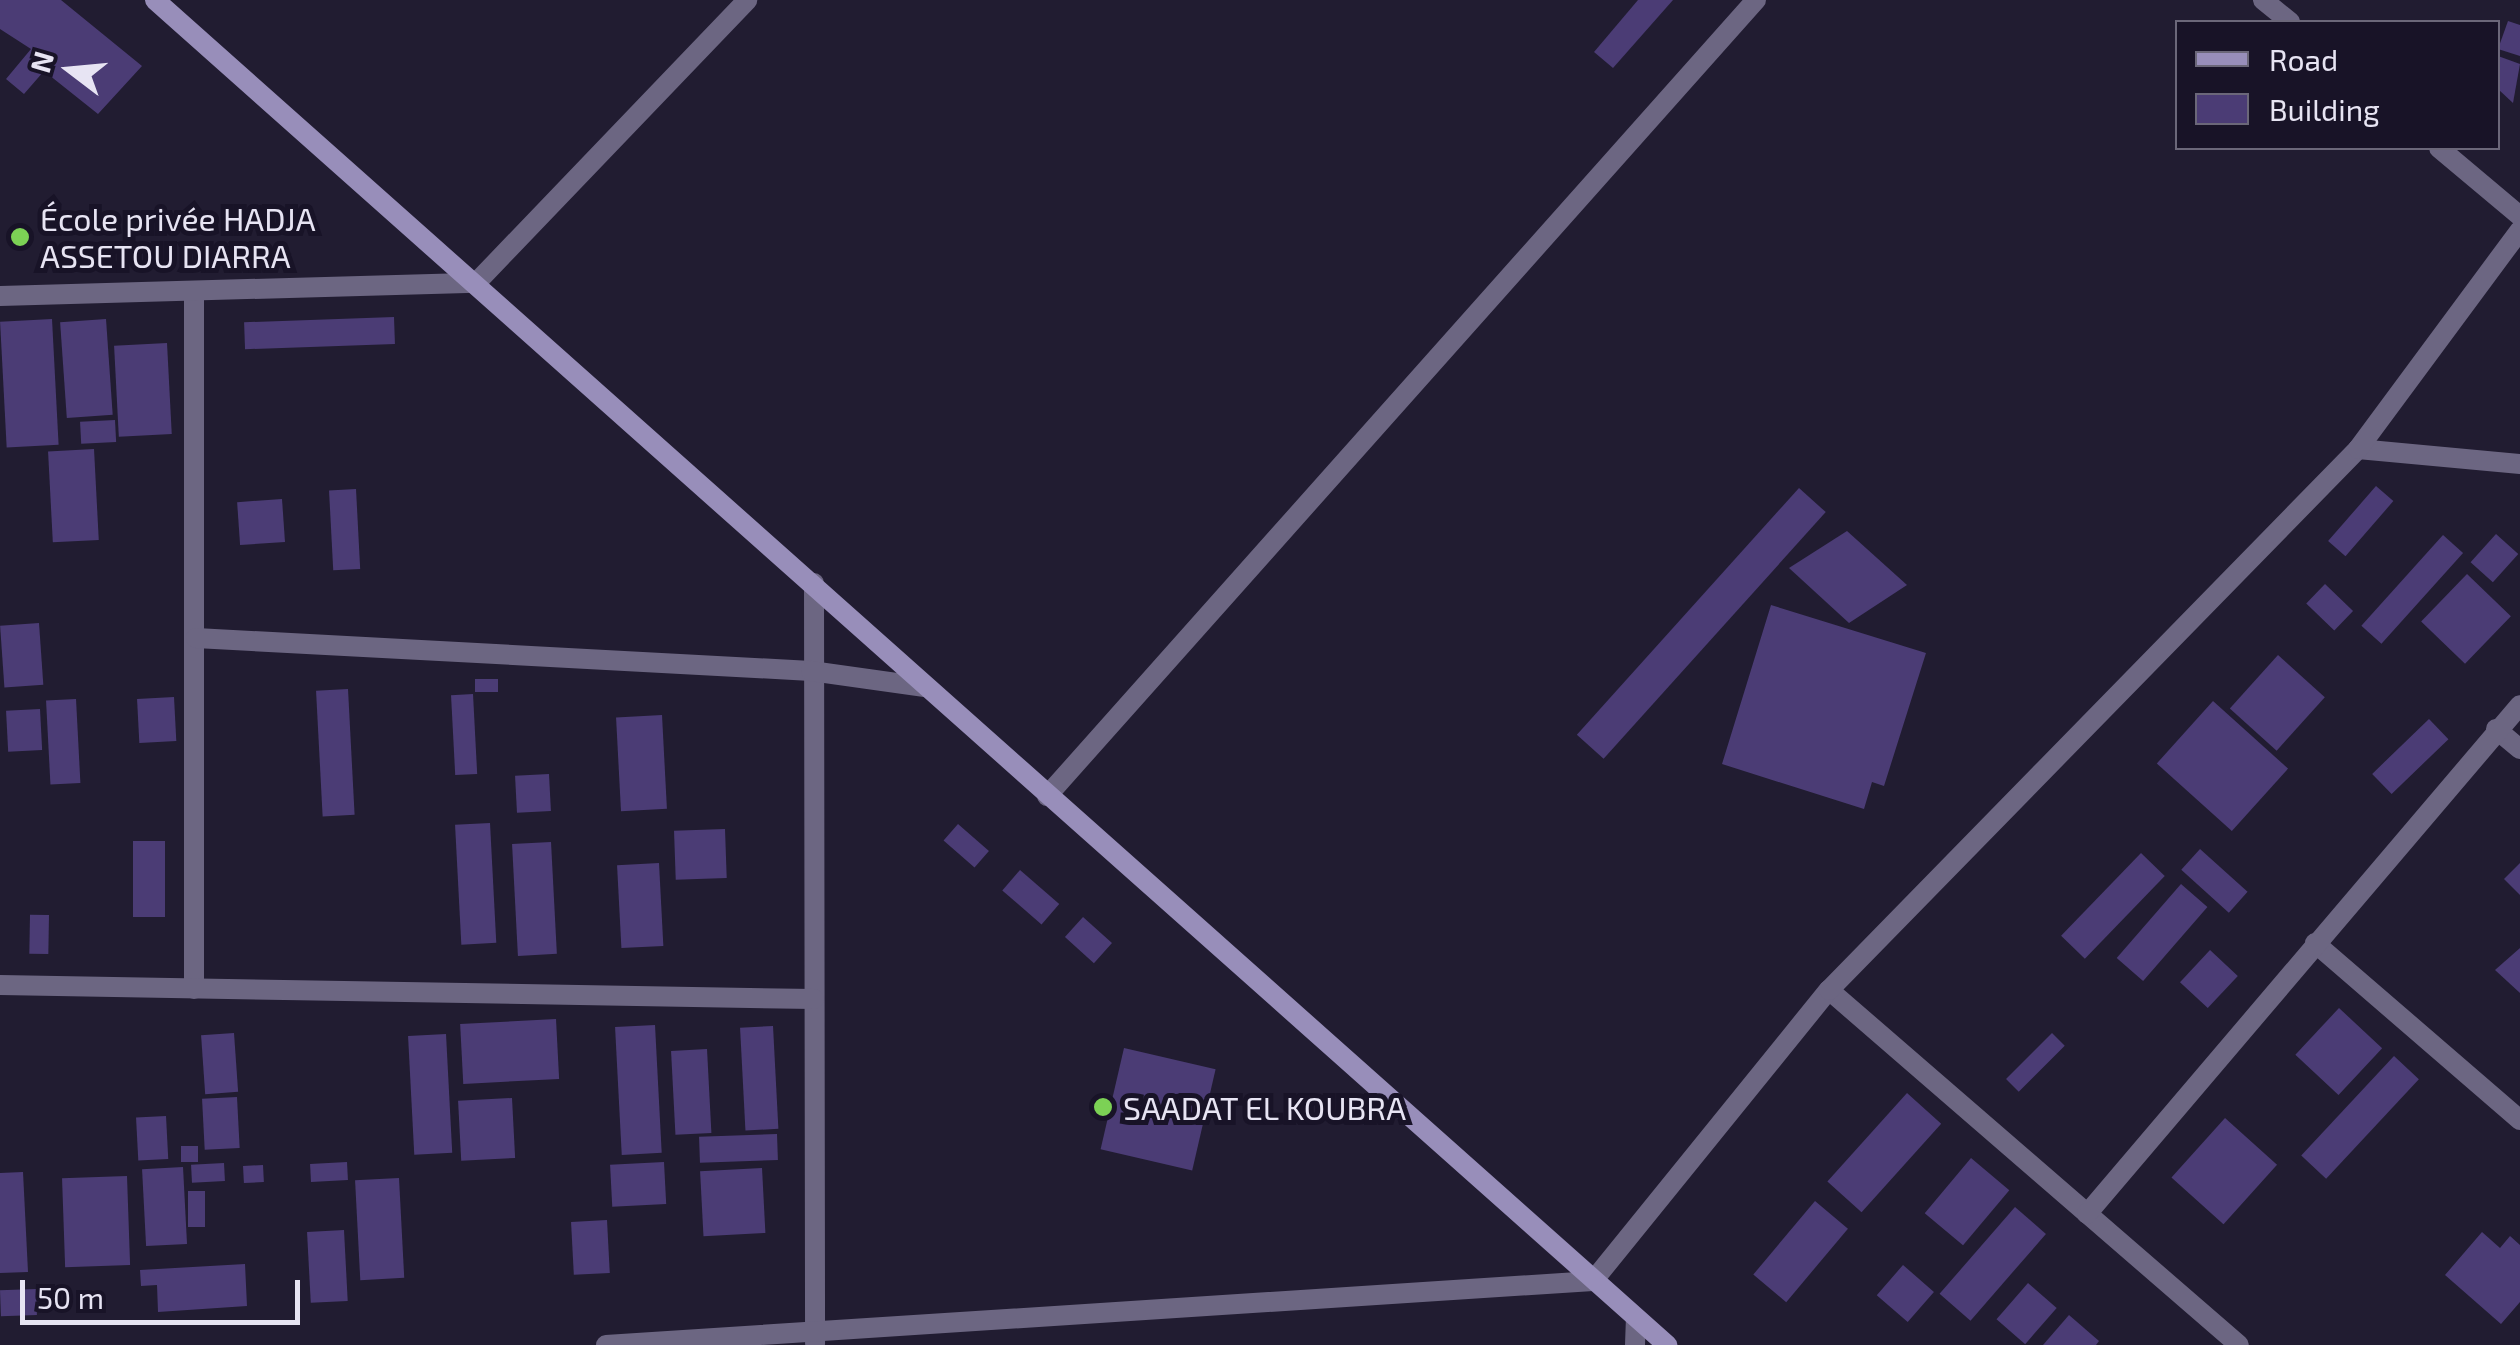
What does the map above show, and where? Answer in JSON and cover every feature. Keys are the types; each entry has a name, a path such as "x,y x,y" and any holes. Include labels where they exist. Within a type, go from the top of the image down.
{"street":[{"path":"156,0 1667,1345"},
{"path":"0,296 476,282 747,0"},
{"path":"1047,796 1756,0"},
{"path":"2263,0 2288,20"},
{"path":"2441,150 2520,216"},
{"path":"606,1345 815,1339 1593,1281 1829,990 2358,448 2520,230"},
{"path":"194,293 194,988"},
{"path":"2358,448 2520,464"},
{"path":"814,584 811,671 815,1339"},
{"path":"196,638 811,671 925,687"},
{"path":"2088,1214 2496,728 2520,705"},
{"path":"2496,728 2520,749"},
{"path":"2316,943 2520,1120"},
{"path":"0,985 814,999"},
{"path":"1829,990 2239,1345"},
{"path":"1635,1345 1636,1320"}],"building":[{"path":"0,0 61,0 142,66 98,114 44,71 24,94 6,79 31,49 0,29"},
{"path":"1638,0 1673,0 1613,68 1594,52"},
{"path":"2508,21 2520,25 2520,56 2500,50"},
{"path":"2500,57 2520,64 2513,103 2500,91"},
{"path":"394,317 395,344 245,349 244,322"},
{"path":"52,319 59,445 7,448 0,322"},
{"path":"106,319 113,415 67,418 60,322"},
{"path":"167,343 172,434 119,437 114,346"},
{"path":"115,420 116,442 81,444 80,422"},
{"path":"94,449 99,540 53,542 48,451"},
{"path":"2376,486 2393,501 2345,556 2328,541"},
{"path":"1799,488 1826,512 1604,759 1577,735"},
{"path":"356,489 360,569 333,570 329,490"},
{"path":"282,499 285,542 240,545 237,502"},
{"path":"1847,531 1907,585 1849,623 1789,568"},
{"path":"2496,534 2518,554 2493,582 2471,562"},
{"path":"2443,535 2463,553 2381,644 2361,626"},
{"path":"2467,574 2511,616 2465,664 2421,621"},
{"path":"2325,584 2353,611 2334,631 2306,603"},
{"path":"1771,605 1926,653 1884,786 1872,782 1864,809 1722,764"},
{"path":"39,623 43,685 4,688 0,626"},
{"path":"2278,655 2325,697 2277,751 2230,709"},
{"path":"475,679 498,679 498,692 475,692"},
{"path":"348,689 355,815 323,817 316,691"},
{"path":"473,694 477,774 455,775 451,695"},
{"path":"174,697 176,741 139,743 137,699"},
{"path":"76,699 80,783 50,784 46,701"},
{"path":"2213,701 2288,769 2232,831 2157,763"},
{"path":"40,709 42,750 8,752 6,711"},
{"path":"662,715 667,809 621,811 616,717"},
{"path":"2429,719 2448,739 2392,794 2372,774"},
{"path":"549,774 551,811 517,813 515,776"},
{"path":"490,823 496,943 461,945 455,825"},
{"path":"958,824 989,851 975,868 944,841"},
{"path":"725,829 727,878 676,880 674,831"},
{"path":"133,841 165,841 165,917 133,917"},
{"path":"551,842 557,954 518,956 512,844"},
{"path":"2200,849 2248,892 2229,913 2181,870"},
{"path":"2141,853 2165,876 2085,959 2061,936"},
{"path":"659,863 663,946 621,948 617,865"},
{"path":"2520,863 2520,895 2504,879"},
{"path":"1020,870 1059,904 1042,924 1002,890"},
{"path":"2181,884 2207,907 2143,981 2117,958"},
{"path":"30,915 49,915 48,954 29,954"},
{"path":"1083,917 1112,943 1094,963 1065,937"},
{"path":"2520,948 2520,993 2495,970"},
{"path":"2210,950 2238,976 2208,1008 2180,982"},
{"path":"2339,1008 2382,1048 2339,1095 2295,1055"},
{"path":"556,1019 559,1079 463,1084 460,1024"},
{"path":"655,1025 662,1153 622,1155 615,1027"},
{"path":"773,1026 778,1129 745,1131 740,1028"},
{"path":"234,1033 238,1092 205,1094 201,1035"},
{"path":"2052,1033 2065,1046 2019,1092 2006,1079"},
{"path":"446,1034 452,1153 414,1155 408,1036"},
{"path":"1124,1048 1216,1069 1192,1170 1101,1149"},
{"path":"707,1049 711,1133 675,1135 671,1051"},
{"path":"2394,1056 2419,1079 2326,1179 2301,1155"},
{"path":"1907,1093 1941,1124 1862,1212 1827,1181"},
{"path":"237,1097 240,1148 205,1150 202,1099"},
{"path":"512,1098 515,1158 461,1161 458,1101"},
{"path":"166,1116 168,1159 138,1161 136,1118"},
{"path":"2225,1118 2277,1165 2223,1224 2171,1177"},
{"path":"777,1134 778,1160 700,1163 699,1137"},
{"path":"181,1146 198,1146 198,1162 181,1162"},
{"path":"1971,1158 2009,1190 1963,1245 1925,1213"},
{"path":"347,1162 348,1180 311,1182 310,1164"},
{"path":"664,1162 666,1204 612,1207 610,1165"},
{"path":"224,1163 225,1181 192,1183 191,1165"},
{"path":"263,1165 264,1182 244,1183 243,1166"},
{"path":"183,1167 187,1244 146,1246 142,1169"},
{"path":"762,1168 765,1233 703,1236 700,1171"},
{"path":"23,1172 28,1272 0,1273 0,1173"},
{"path":"127,1176 130,1265 65,1267 62,1178"},
{"path":"399,1178 404,1278 360,1280 355,1180"},
{"path":"188,1191 205,1191 205,1227 188,1227"},
{"path":"1815,1201 1848,1229 1786,1302 1753,1275"},
{"path":"2015,1207 2046,1234 1970,1321 1940,1294"},
{"path":"607,1220 610,1273 574,1275 571,1222"},
{"path":"344,1230 348,1301 311,1303 307,1232"},
{"path":"2482,1232 2500,1248 2510,1236 2520,1245 2520,1302 2501,1324 2445,1275"},
{"path":"245,1264 247,1306 158,1312 157,1285 141,1286 140,1270"},
{"path":"1903,1265 1934,1292 1908,1322 1877,1295"},
{"path":"2028,1283 2057,1308 2025,1344 1997,1319"},
{"path":"36,1289 37,1315 1,1316 0,1290"},
{"path":"2069,1315 2099,1341 2096,1345 2043,1345"}],"place":[{"name":"École privée HADJA ASSETOU DIARRA","path":"20,237"},
{"name":"SAADAT EL KOUBRA","path":"1103,1107"}]}
